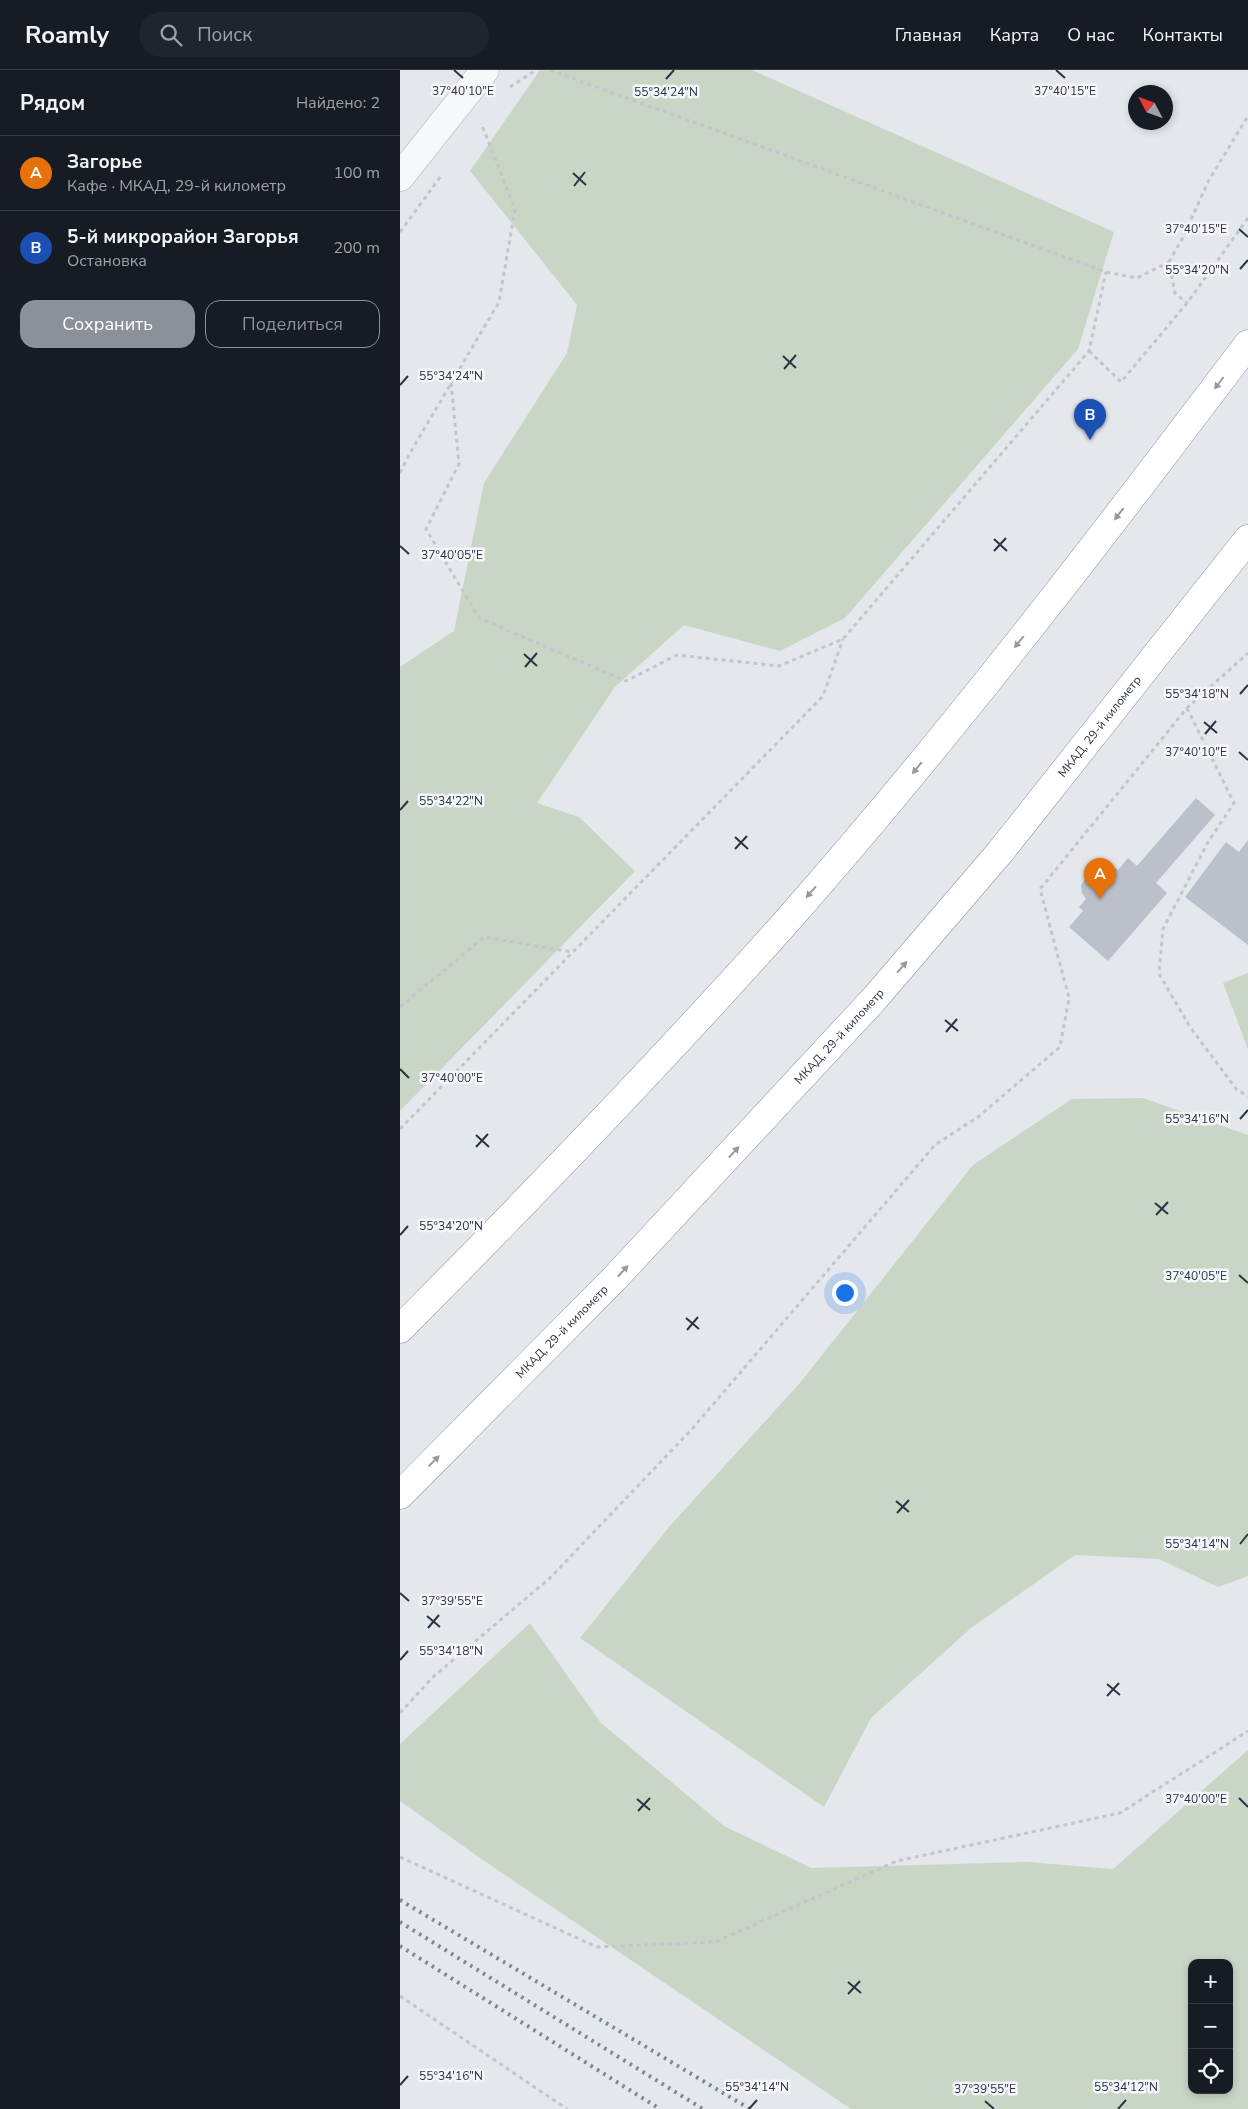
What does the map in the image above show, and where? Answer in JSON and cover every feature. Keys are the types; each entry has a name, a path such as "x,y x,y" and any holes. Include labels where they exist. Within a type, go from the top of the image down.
{"highway":[{"path":"400,1329 536,1191 787,920 911,776 1149,476 1248,344"},
{"name":"МКАД, 29-й километр","path":"400,1495 614,1279 875,998 1001,851 1245,543"}],"street":[{"path":"400,177 485,70"}],"path":[{"path":"508,88 536,70"},
{"path":"550,70 1106,272 1137,278 1169,262 1182,239 1209,180 1248,116"},
{"path":"400,473 410,452 499,302 515,208 480,123"},
{"path":"1089,352 1121,382 1187,303 1248,218"},
{"path":"1169,262 1175,294 1187,303"},
{"path":"400,1129 823,696 843,639 1089,352 1106,272"},
{"path":"451,383 459,464 426,529 479,618 626,680 677,655 779,666 843,639"},
{"path":"400,1713 433,1677 550,1578 692,1429 935,1145 978,1117 1060,1047 1069,998 1040,889 1187,708 1248,652"},
{"path":"1187,708 1234,803 1208,842 1163,928 1159,974 1190,1027 1237,1090 1248,1096"},
{"path":"400,1007 484,937 573,952"},
{"path":"400,1857 597,1947 715,1942 897,1861 1120,1813 1248,1731"},
{"path":"400,1996 567,2109"}],"green space":[{"path":"540,70 752,70 1114,232 1078,349 845,618 780,651 684,625 615,687 537,803 579,817 635,871 400,1111 400,667 454,631 484,483 567,353 577,305 470,171"},
{"path":"1248,973 1248,1049 1223,983"},
{"path":"1143,1098 1248,1135 1248,1576 1218,1587 1159,1559 1075,1555 971,1628 871,1718 824,1807 580,1638 668,1528 799,1384 973,1165 1072,1099"},
{"path":"530,1623 601,1723 724,1826 811,1868 1028,1862 1113,1869 1248,1750 1248,2109 851,2109 480,1858 400,1801 400,1744"}],"building":[{"path":"1196,798 1215,815 1156,883 1167,893 1108,961 1069,927 1083,911 1079,907 1086,899 1082,893 1081,885 1091,875 1098,874 1105,877 1114,867 1118,870 1128,858 1137,866"},
{"path":"1248,840 1248,945 1185,897 1226,842 1239,852"}],"railway":[{"path":"400,1900 750,2109"},
{"path":"400,1922 703,2109"},
{"path":"400,1946 660,2109"}],"place":[{"name":"5-й микрорайон Загорья","path":"1090,440"},
{"name":"Загорье","path":"1100,899"}]}
